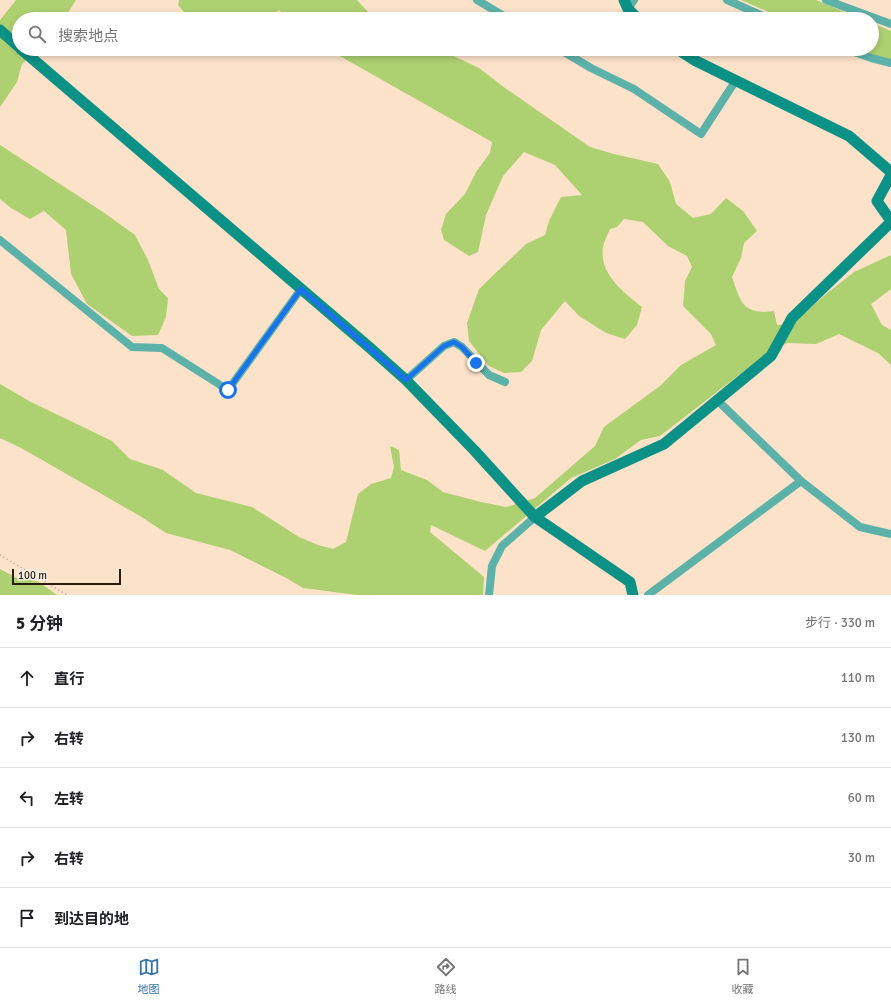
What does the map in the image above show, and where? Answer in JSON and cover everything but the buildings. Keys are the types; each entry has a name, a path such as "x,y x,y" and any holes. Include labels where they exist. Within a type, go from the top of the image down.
{"street":[{"path":"477,0 497,12"},
{"path":"727,0 754,12"},
{"path":"826,0 858,12"},
{"path":"628,3 634,12"},
{"path":"879,20 891,24"},
{"path":"0,30 12,41"},
{"path":"29,56 406,380 474,450 533,515 630,582 633,595"},
{"path":"571,56 634,90 701,134 736,80"},
{"path":"688,56 849,136 891,172"},
{"path":"865,56 891,64"},
{"path":"489,595 492,566 502,546 533,515 582,481 664,444 771,356 792,318 891,222 877,201 891,175"},
{"path":"0,240 132,347 162,348 228,390 301,289"},
{"path":"406,380 444,346 454,342 462,347 489,375 505,382"},
{"path":"718,400 801,481 860,527 891,534"},
{"path":"648,595 801,481"}],"path":[{"path":"0,555 68,595"}],"shaded area":[{"path":"16,0 76,0 68,12 12,12 12,56 30,56 22,64 17,82 0,107 0,20"},
{"path":"179,0 357,0 368,12 281,12 279,10 277,12 184,12 178,5"},
{"path":"741,0 816,0 845,12 769,12"},
{"path":"879,26 891,31 891,60 874,56 879,56"},
{"path":"340,56 454,56 479,68 505,88 590,147 658,164 670,182 676,204 693,218 711,214 726,198 743,211 757,231 744,243 741,258 732,277 738,294 749,309 764,312 774,311 777,325 792,324 854,272 891,255 891,289 871,304 882,325 891,330 891,365 878,353 839,334 816,344 787,343 766,354 660,436 641,440 615,459 571,478 485,551 431,525 430,532 484,577 483,595 357,595 303,588 230,550 166,533 140,516 21,448 0,438 0,384 29,401 112,441 130,459 163,470 196,493 252,507 299,537 318,545 333,549 346,542 358,494 371,484 391,478 394,467 390,446 399,450 401,470 427,480 443,492 506,507 535,498 595,446 604,427 660,386 681,365 716,345 711,334 683,306 685,281 692,267 687,256 668,246 643,222 624,219 617,227 610,229 603,247 603,257 605,266 614,282 620,289 642,307 637,325 625,339 606,333 579,316 565,301 541,330 532,361 521,372 504,373 489,366 469,341 467,323 479,289 526,244 545,235 549,221 561,197 582,195 555,165 524,152 503,176 486,215 478,252 469,256 444,240 441,230 446,214 465,194 476,172 490,153 492,142"},
{"path":"0,145 103,212 135,235 148,260 159,289 168,298 166,317 158,335 132,336 87,304 71,274 66,230 44,211 30,219 11,208 0,199"},
{"path":"0,569 17,578 39,582 57,595 0,595"}],"route":[{"path":"228,390 301,289 406,380 444,346 454,342 462,347 476,363"}]}
